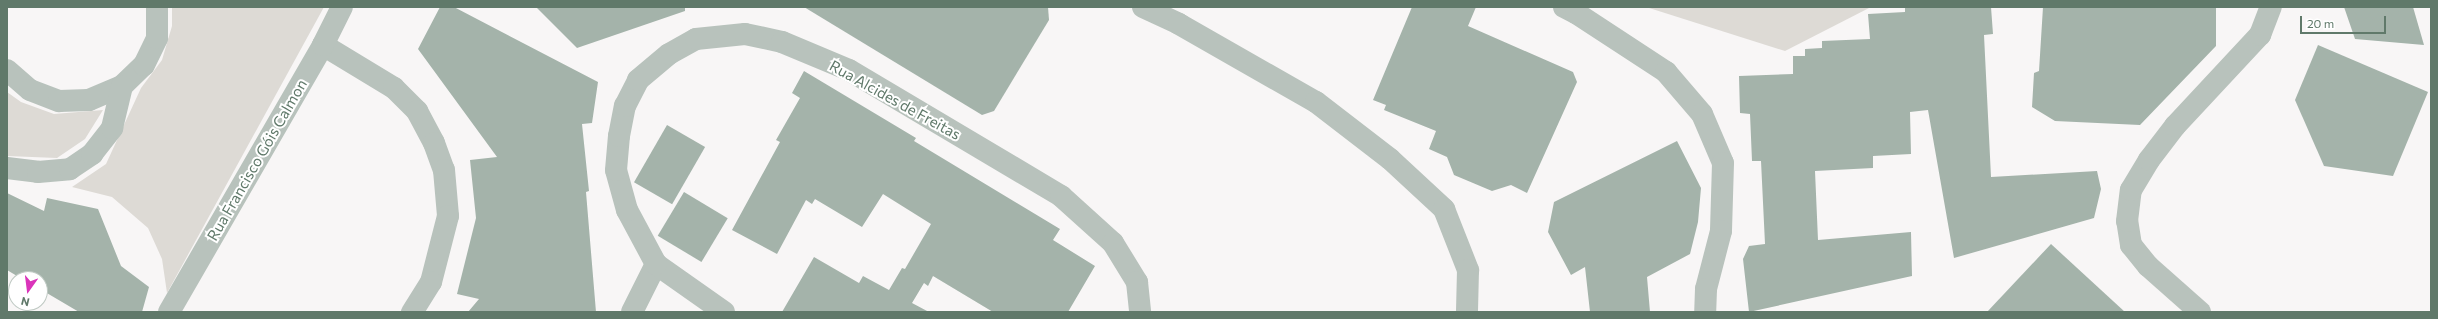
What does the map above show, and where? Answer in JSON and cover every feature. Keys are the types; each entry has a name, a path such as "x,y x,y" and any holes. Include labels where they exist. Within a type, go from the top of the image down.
{"street":[{"path":"7,70 30,90 59,100 89,100 122,86 144,65 157,38 157,7"},
{"name":"Rua Francisco Góis Calmon","path":"169,312 323,45 342,7"},
{"path":"1142,7 1179,24 1316,102 1390,159 1444,209 1468,270 1467,312"},
{"path":"1564,7 1576,13 1666,72 1702,114 1722,163 1721,231 1706,289 1705,312"},
{"path":"2200,312 2148,266 2131,245 2127,221 2131,190 2149,160 2175,126 2260,35 2271,7"},
{"name":"Rua Alcides de Freitas","path":"724,312 656,264 627,210 616,170 619,136 625,106 638,80 669,54 696,40 745,34 782,42 849,70 1061,196 1112,242 1138,282 1140,312"},
{"path":"323,45 394,88 417,111 434,143 444,170 448,216 431,282 412,312"},
{"path":"7,168 38,172 70,169 92,154 112,128 122,86"},
{"path":"632,312 656,264"}],"shaded area":[{"path":"172,7 324,7 167,293 162,259 148,228 112,197 72,187 106,164 141,88 162,60 172,26"},
{"path":"1646,7 1871,7 1785,51"},
{"path":"7,92 21,102 54,114 103,110 85,139 57,158 7,156"}],"building":[{"path":"440,7 454,7 598,82 592,123 582,124 589,191 586,192 596,312 468,312 479,299 457,294 476,218 470,160 497,157 418,49"},
{"path":"536,7 685,7 685,11 577,48"},
{"path":"804,7 1048,7 1049,20 994,111 982,115"},
{"path":"1412,7 1476,7 1468,26 1573,72 1577,82 1527,193 1511,185 1492,191 1454,175 1447,157 1429,149 1436,131 1384,110 1386,105 1373,100"},
{"path":"1905,7 1991,7 1993,34 1984,35 1991,177 2097,171 2101,189 2094,218 1954,258 1928,110 1910,112 1911,154 1873,156 1873,168 1815,171 1818,240 1911,232 1912,276 1749,312 1743,259 1749,246 1765,244 1761,161 1752,161 1750,114 1740,113 1739,76 1793,74 1793,56 1805,56 1805,49 1822,48 1822,41 1870,39 1868,14 1905,12"},
{"path":"2043,7 2216,7 2216,46 2140,125 2055,121 2032,107 2034,73 2039,71"},
{"path":"2344,7 2413,7 2424,45 2355,39"},
{"path":"2318,45 2428,92 2393,176 2324,166 2295,100"},
{"path":"804,71 916,138 914,141 1060,229 1053,240 1095,266 1068,312 993,312 933,276 928,286 924,283 912,303 929,312 782,312 814,257 859,283 863,276 889,290 902,268 905,269 931,224 883,194 862,227 815,199 812,204 806,200 777,254 732,230 780,142 776,140 800,98 792,93"},
{"path":"667,125 705,147 672,204 634,182"},
{"path":"1677,141 1701,188 1698,222 1690,254 1647,277 1650,312 1590,312 1585,267 1571,275 1548,232 1554,202"},
{"path":"684,192 728,218 701,262 658,236"},
{"path":"7,193 44,211 47,198 98,209 121,266 149,287 142,312 79,312 48,294 48,271 7,270"},
{"path":"2051,244 2125,312 1987,312"}]}
